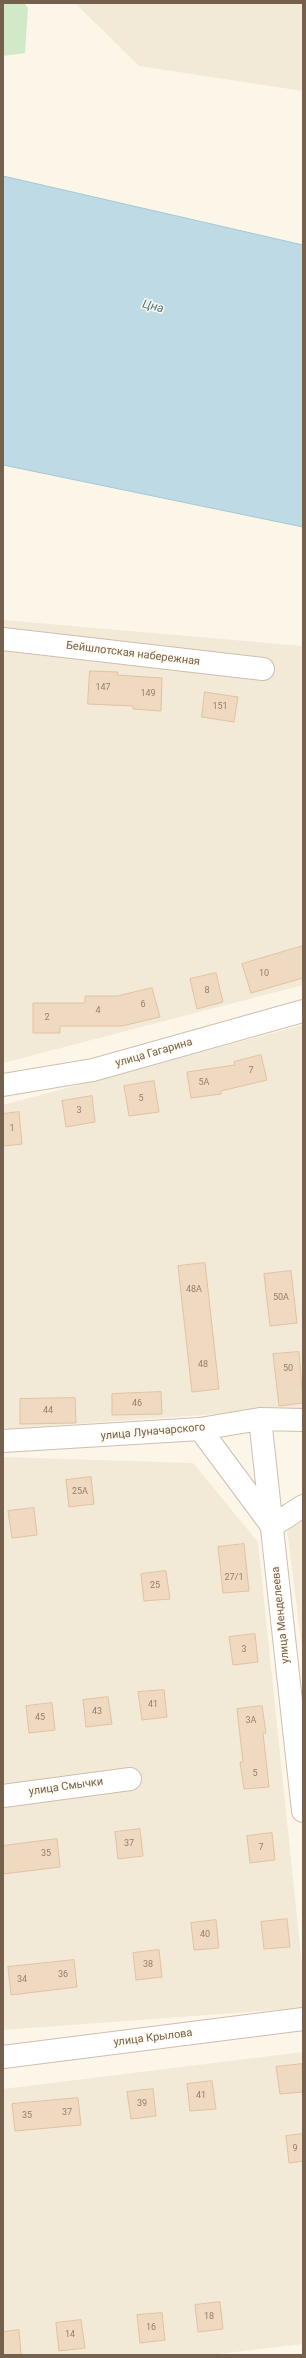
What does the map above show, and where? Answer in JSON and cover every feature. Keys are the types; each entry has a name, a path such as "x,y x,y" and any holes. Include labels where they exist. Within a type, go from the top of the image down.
{"street":[{"name":"Бейшлотская набережная","path":"3,639 263,669"},
{"name":"улица Гагарина","path":"3,1085 92,1070 303,1011"},
{"name":"улица Луначарского","path":"3,1440 200,1429 260,1419 303,1420"},
{"name":"улица Менделеева","path":"260,1419 303,1811"},
{"path":"200,1429 272,1526 303,1506"},
{"name":"улица Смычки","path":"3,1796 130,1779"},
{"name":"улица Крылова","path":"3,2057 303,2019"}],"shaded area":[{"path":"75,3 303,3 303,91 139,66"},
{"path":"3,620 303,646 303,985 3,1063"},
{"path":"303,1025 303,1408 3,1429 3,1105"},
{"path":"3,1457 193,1463 258,1542 303,1975 303,2008 3,2030"},
{"path":"303,1518 303,1656 287,1529"},
{"path":"303,2052 303,2344 209,2355 3,2355 3,2089"}],"green space":[{"path":"3,3 24,3 28,8 25,53 3,56"}],"water":[{"name":"Цна","path":"3,176 303,245 303,527 3,465"}],"building":[{"path":"90,671 118,672 117,675 162,678 161,711 133,709 133,706 88,704"},
{"path":"205,692 238,697 234,722 202,717"},
{"path":"303,946 303,978 251,993 242,964"},
{"path":"216,973 223,1002 197,1009 190,979"},
{"path":"152,988 160,1017 122,1026 60,1026 60,1033 33,1033 33,1003 85,1003 85,996 117,996"},
{"path":"261,1055 267,1080 221,1091 221,1094 191,1098 187,1072 235,1065 234,1062"},
{"path":"154,1081 159,1112 129,1116 124,1086"},
{"path":"92,1096 95,1122 66,1127 62,1101"},
{"path":"19,1112 22,1144 3,1146 3,1114"},
{"path":"205,1263 219,1389 192,1392 178,1266"},
{"path":"291,1271 297,1323 270,1326 264,1274"},
{"path":"299,1352 303,1403 279,1406 273,1354"},
{"path":"161,1392 162,1414 112,1415 112,1394"},
{"path":"75,1398 76,1423 20,1424 20,1399"},
{"path":"91,1477 94,1504 69,1507 66,1480"},
{"path":"34,1508 37,1535 12,1538 8,1511"},
{"path":"244,1544 249,1591 223,1593 218,1547"},
{"path":"166,1571 170,1599 144,1601 141,1574"},
{"path":"255,1634 258,1662 233,1665 229,1637"},
{"path":"164,1690 167,1717 142,1720 138,1692"},
{"path":"108,1697 112,1724 86,1727 83,1700"},
{"path":"52,1703 55,1730 29,1733 26,1706"},
{"path":"262,1706 266,1733 263,1733 269,1787 244,1789 240,1762 243,1762 237,1709"},
{"path":"140,1829 143,1856 118,1859 115,1832"},
{"path":"272,1833 275,1860 250,1863 247,1836"},
{"path":"57,1839 60,1867 3,1874 3,1846"},
{"path":"287,1919 290,1947 264,1949 261,1922"},
{"path":"216,1920 219,1948 194,1950 191,1923"},
{"path":"159,1950 162,1977 136,1980 133,1953"},
{"path":"74,1960 77,1987 11,1995 8,1967"},
{"path":"302,2064 303,2092 280,2094 276,2067"},
{"path":"212,2081 216,2109 190,2111 187,2084"},
{"path":"153,2089 156,2116 131,2119 127,2092"},
{"path":"78,2098 81,2125 15,2131 12,2104"},
{"path":"303,2134 303,2161 289,2163 286,2136"},
{"path":"220,2302 223,2329 198,2332 195,2305"},
{"path":"162,2313 165,2340 140,2343 137,2315"},
{"path":"81,2320 85,2348 59,2351 56,2323"},
{"path":"19,2330 21,2355 3,2355 3,2332"}]}
